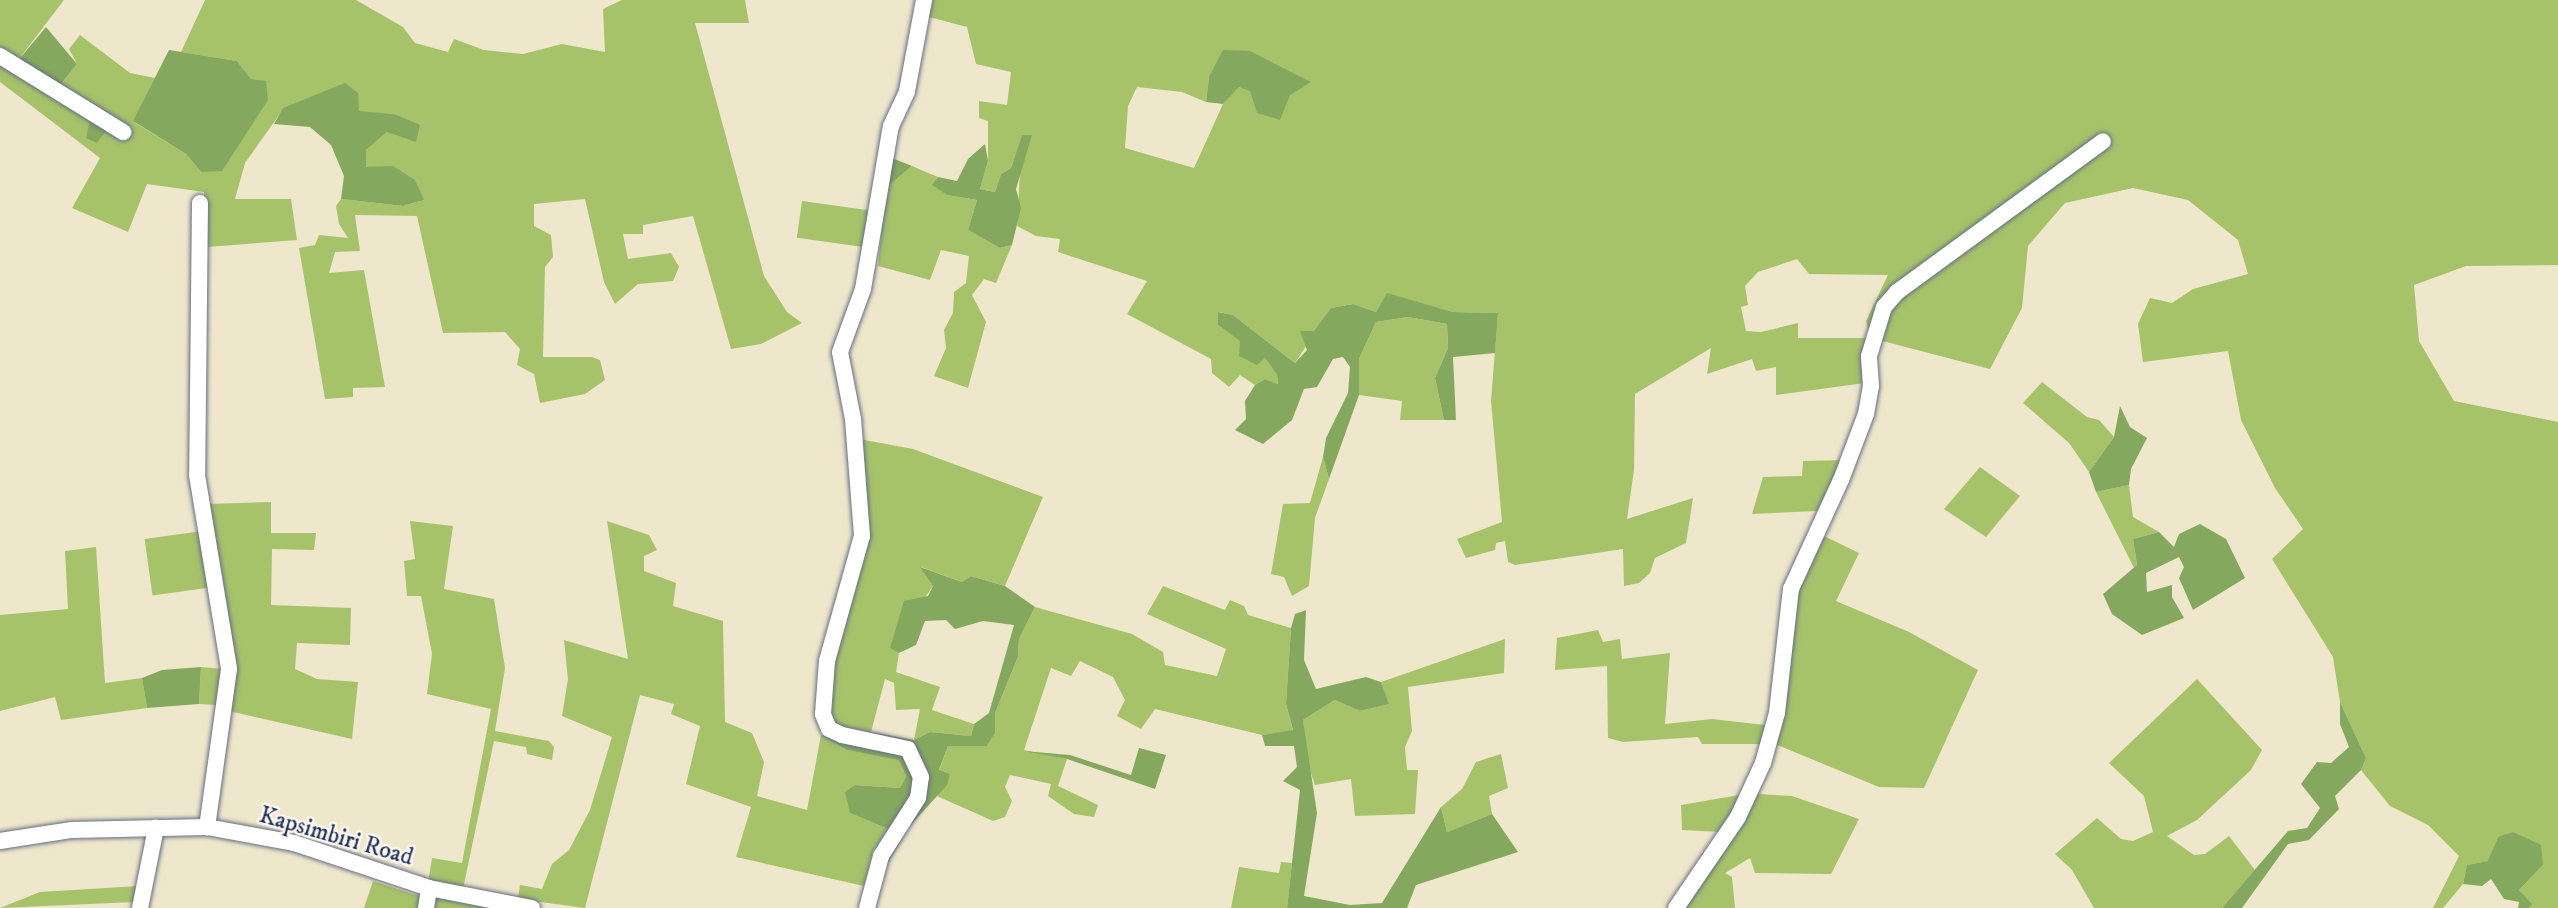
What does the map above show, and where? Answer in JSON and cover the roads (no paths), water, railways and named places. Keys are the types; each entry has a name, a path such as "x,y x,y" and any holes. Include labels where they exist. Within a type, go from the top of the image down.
{"street":[{"path":"867,908 881,856 916,802 921,777 908,749 842,735 829,729 822,714 827,661 862,536 853,419 841,352 863,289 891,126 907,90 924,0"},
{"path":"0,56 123,132"},
{"path":"1675,908 1738,817 1763,764 1777,713 1791,589 1841,480 1866,414 1871,386 1869,356 1884,307 1897,292 2103,141"},
{"path":"200,203 197,475 229,668 207,827"},
{"name":"Kapsimbiri Road","path":"0,841 72,830 207,827 295,843 429,888 532,908"},
{"path":"140,908 156,828"},
{"path":"426,908 429,888"}]}
